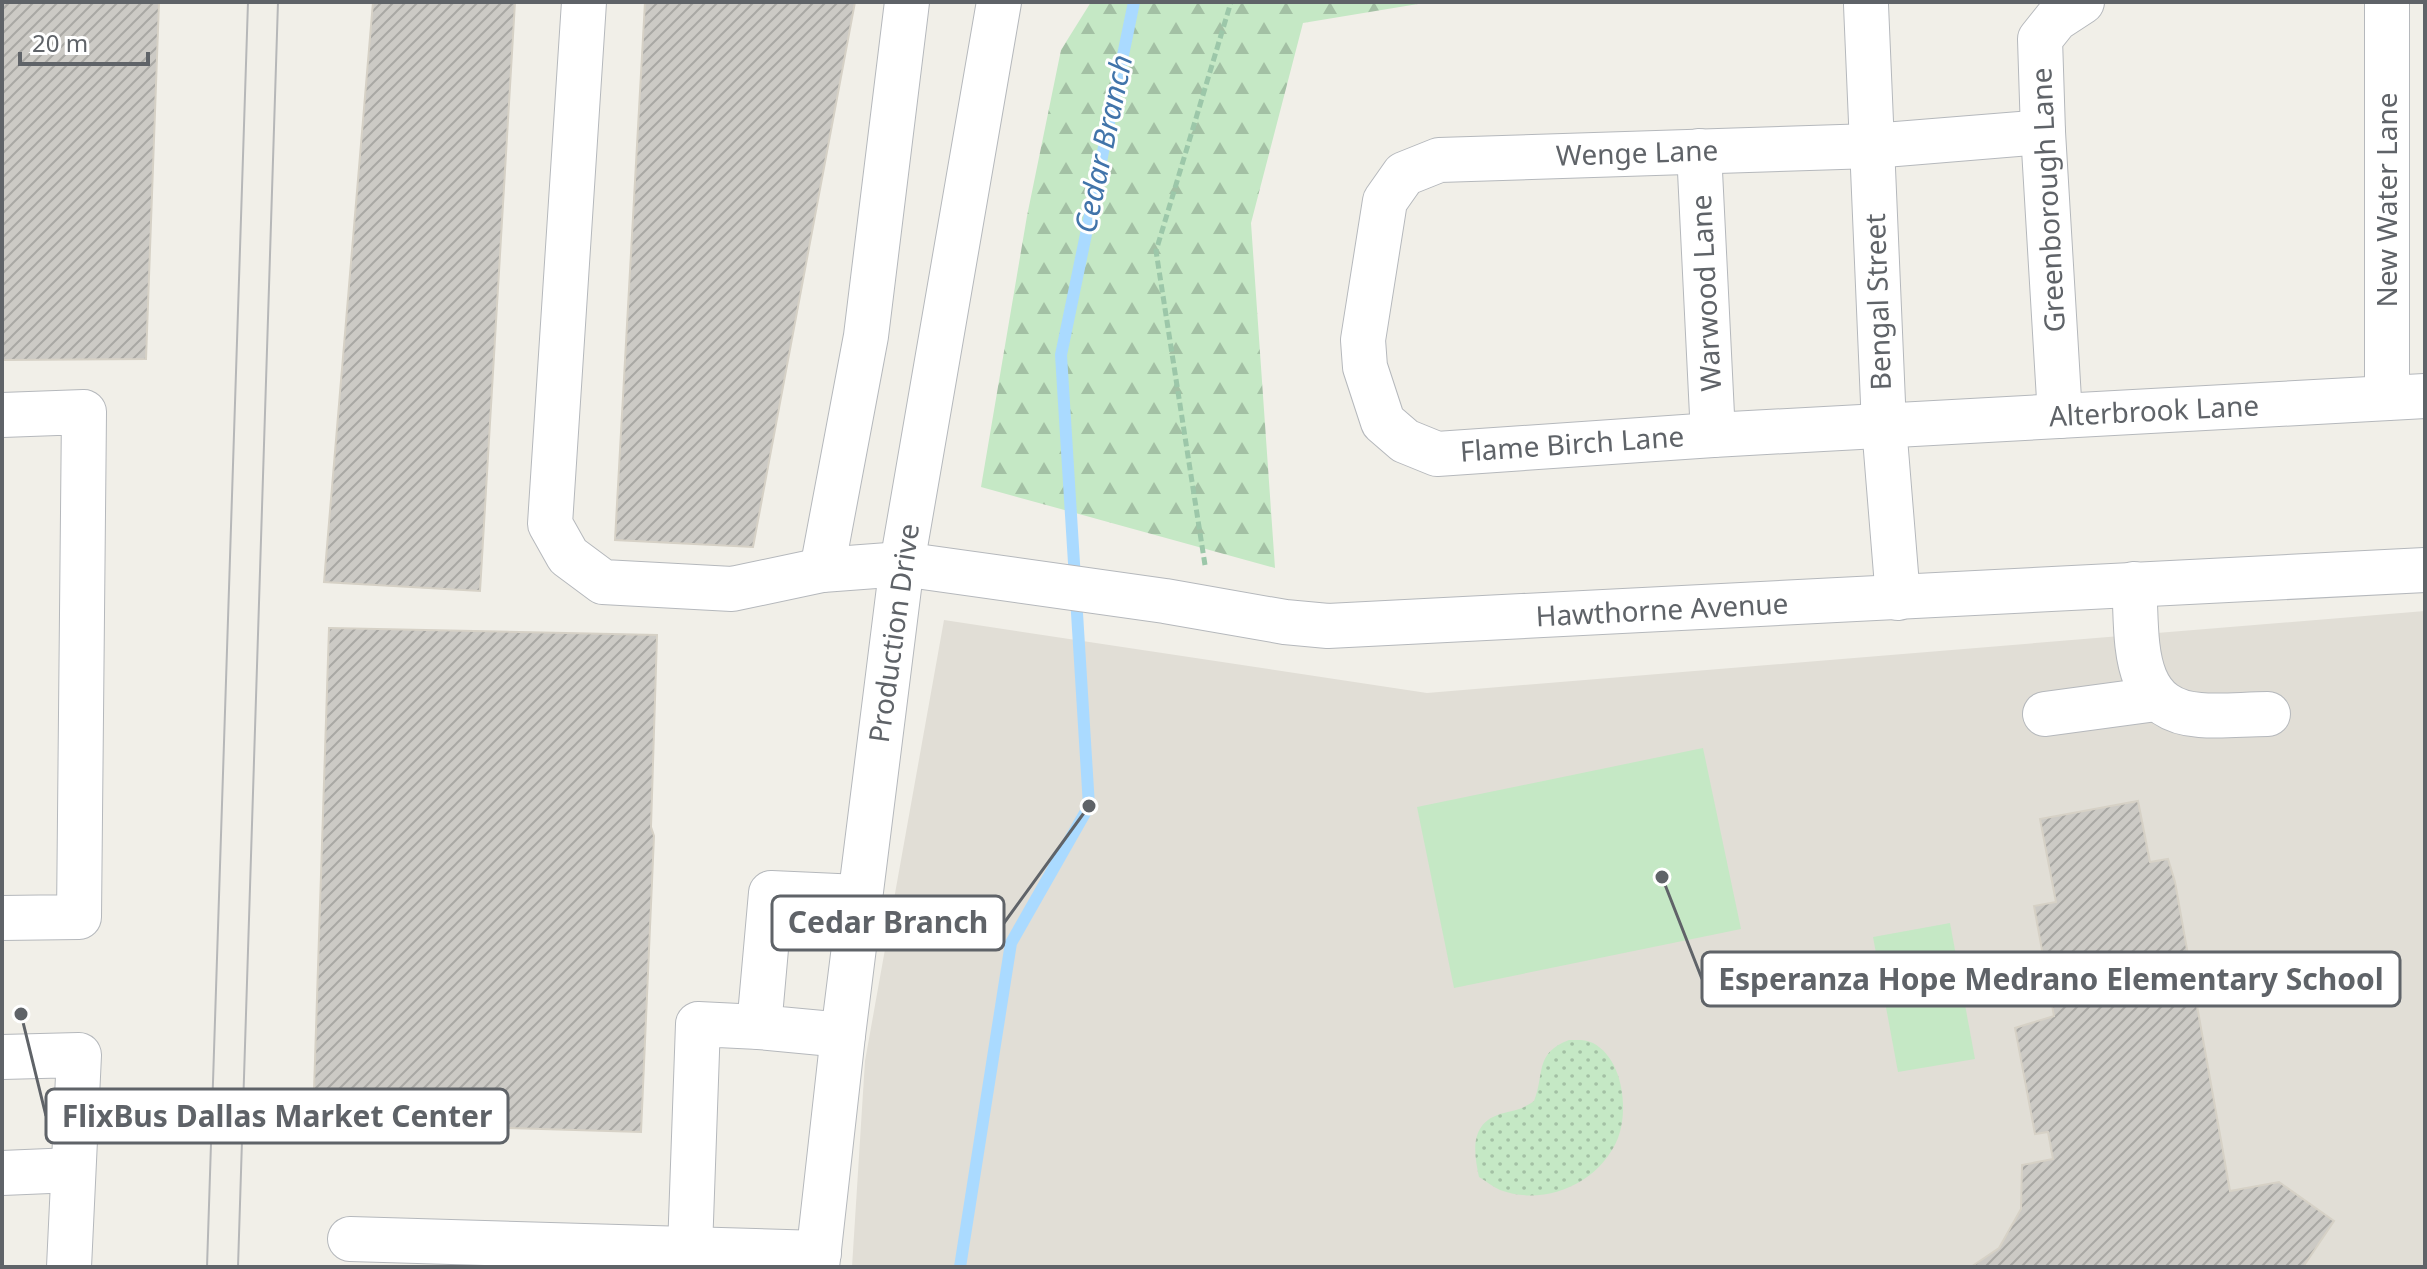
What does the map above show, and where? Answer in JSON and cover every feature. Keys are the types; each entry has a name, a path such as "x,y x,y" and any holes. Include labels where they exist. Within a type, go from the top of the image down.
{"street":[{"name":"Hawthorne Avenue","path":"584,2 550,524 568,556 603,582 732,589 822,570 902,564 1328,626 2425,570"},
{"path":"822,570 866,336 907,2"},
{"name":"Production Drive","path":"818,1260 859,897 902,564 999,2"},
{"name":"Greenborough Lane","path":"2060,416 2040,39 2056,19 2082,2"},
{"name":"New Water Lane","path":"2387,2 2406,397"},
{"name":"Bengal Street","path":"1866,5 1884,426 1898,598"},
{"name":"Wenge Lane","path":"1404,174 1439,160 1872,146 2043,132"},
{"name":"Warwood Lane","path":"1699,151 1713,435"},
{"name":"Flame Birch Lane","path":"1404,174 1385,201 1363,340 1365,367 1383,422 1405,441 1437,454 1884,426"},
{"name":"Alterbrook Lane","path":"1884,426 2406,397"},
{"path":"2,415 84,412 79,917 2,918"},
{"path":"2134,584 2138,651 2143,677 2156,699 2177,710 2199,716 2268,714"},
{"path":"2045,714 2156,699"},
{"path":"759,1027 771,893 859,897"},
{"path":"690,1249 698,1024 843,1035"},
{"path":"2,1057 79,1055 69,1267"},
{"path":"2,1173 73,1170"},
{"path":"350,1239 690,1249 818,1260"}],"path":[{"path":"1212,610 1156,251 1231,2"}],"shaded area":[{"path":"2425,611 2425,1267 852,1267 865,1061 944,620 1427,693"}],"green space":[{"path":"1091,2 1430,2 1303,23 1251,223 1275,568 981,487 1027,216 1061,50"},
{"path":"1703,748 1741,929 1454,988 1417,807"},
{"path":"1950,923 1975,1059 1898,1072 1873,937"},
{"path":"1569,1040 1593,1043 1603,1050 1617,1072 1623,1099 1618,1138 1598,1168 1569,1187 1535,1195 1500,1190 1479,1177 1476,1138 1485,1123 1493,1117 1534,1101 1545,1058 1558,1045"}],"building":[{"path":"2,2 159,2 146,359 2,360"},
{"path":"373,2 515,2 480,591 324,582"},
{"path":"645,2 855,2 753,547 615,540"},
{"path":"329,628 657,635 651,827 654,836 641,1132 313,1122"},
{"path":"2138,801 2150,862 2168,859 2175,882 2230,1191 2279,1182 2334,1221 2303,1267 1971,1267 1999,1248 2021,1209 2022,1165 2053,1159 2048,1132 2035,1134 2015,1028 2054,1016 2034,906 2056,902 2040,819"}],"waterway":[{"name":"Cedar Branch","path":"1075,579 1061,355 1134,2"},
{"name":"Cedar Branch","path":"960,1267 1011,943 1089,806 1076,597"}],"tram line":[{"path":"207,1267 248,2"},
{"path":"238,1267 278,2"}],"place":[{"name":"Cedar Branch","path":"1089,806"},
{"name":"Esperanza Hope Medrano Elementary School","path":"1662,877"},
{"name":"FlixBus Dallas Market Center","path":"21,1014"}]}
